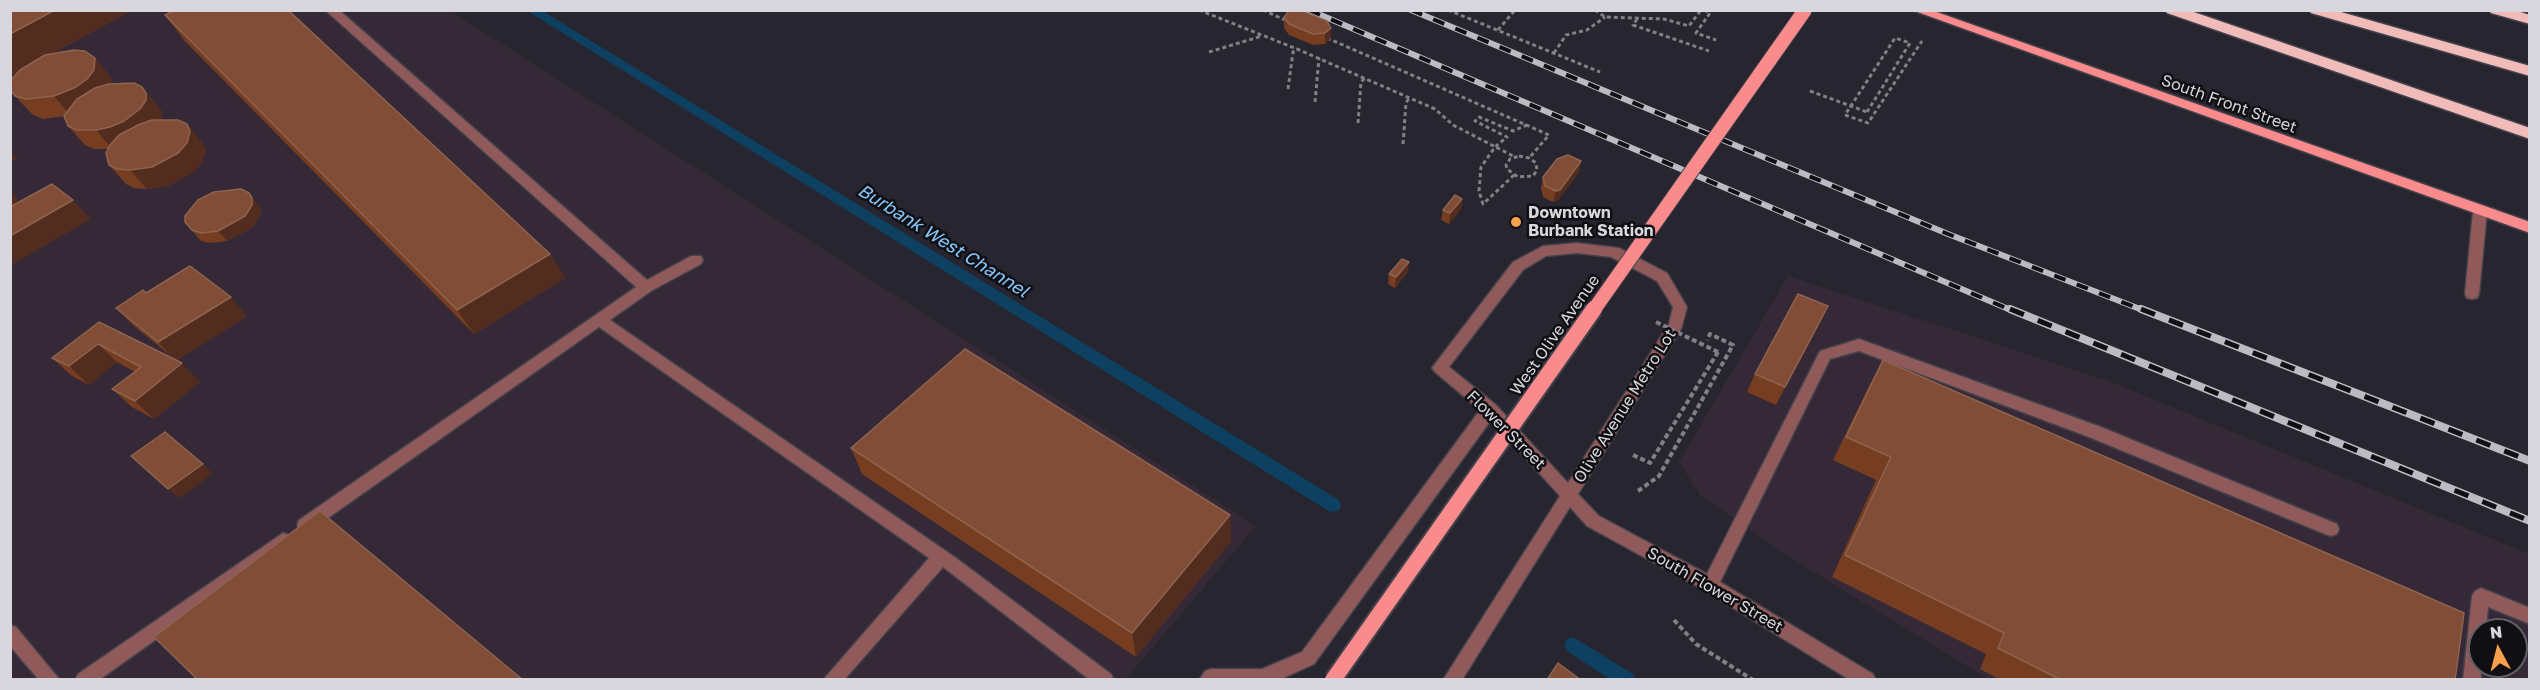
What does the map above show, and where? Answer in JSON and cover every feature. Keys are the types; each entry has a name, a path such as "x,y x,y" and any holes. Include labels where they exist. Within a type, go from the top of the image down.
{"highway":[{"path":"2172,10 2529,134"},
{"path":"2316,10 2529,71"},
{"path":"2496,10 2529,20"}],"main road":[{"name":"West Olive Avenue","path":"1333,680 1805,10"},
{"name":"South Front Street","path":"1918,10 2529,228"}],"street":[{"path":"331,10 646,287"},
{"path":"2472,294 2480,211"},
{"name":"Olive Avenue Metro Lot","path":"1440,368 1518,266 1543,251 1577,248 1614,252 1643,265 1662,277 1680,307 1676,325 1452,680"},
{"path":"84,680 598,319 646,287 696,260"},
{"path":"598,319 941,557 1105,680"},
{"path":"1710,585 1825,355 1859,345 2095,432 2331,530"},
{"name":"Flower Street","path":"1440,368 1490,409 1569,495"},
{"path":"1208,680 1211,677 1266,678 1308,658 1490,409"},
{"name":"South Flower Street","path":"1569,495 1593,521 1710,585 1867,680"},
{"path":"832,680 941,557"},
{"path":"2472,680 2481,596 2529,616"},
{"path":"10,633 51,680"}],"path":[{"path":"1199,10 1319,58 1435,109 1453,125 1495,147 1515,157 1530,158 1536,164 1535,173 1524,177 1514,175 1506,165 1510,159 1515,157"},
{"path":"1263,10 1296,25"},
{"path":"1448,10 1600,72"},
{"path":"1498,30 1515,10"},
{"path":"1595,10 1605,17 1664,19 1689,26 1702,10 1710,13 1696,33 1716,40"},
{"path":"1554,54 1566,35 1587,30 1605,17"},
{"path":"1637,18 1633,25 1709,51"},
{"path":"1318,34 1549,135 1530,158"},
{"path":"1209,52 1241,44 1262,35"},
{"path":"1810,91 1820,94 1848,105 1858,108 1868,112 1910,43 1895,38 1858,96 1851,105 1845,115 1868,123 1924,37"},
{"path":"1288,89 1293,52 1297,49"},
{"path":"1315,102 1319,58"},
{"path":"1358,123 1361,82 1365,78"},
{"path":"1403,144 1409,98"},
{"path":"1514,175 1483,204 1479,191 1481,167 1495,147 1507,137 1475,121 1479,117 1513,130 1527,125"},
{"path":"1639,445 1633,455 1650,463 1718,352 1656,322"},
{"path":"1638,491 1659,476 1733,345 1710,334 1697,354"},
{"path":"1674,620 1696,644 1753,680"}],"shaded area":[{"path":"10,11 451,11 1256,526 1126,679 11,679"},
{"path":"1788,276 2109,381 2529,554 2529,679 1988,679 1789,557 1700,495 1679,462"}],"building":[{"path":"10,10 55,10 10,34"},
{"path":"175,10 288,10 550,254 457,310 165,15"},
{"path":"1290,10 1302,11 1327,21 1331,28 1325,33 1313,34 1289,24 1284,17"},
{"path":"74,50 85,51 95,58 94,70 76,87 54,96 26,99 15,96 10,89 12,79 20,70 45,55"},
{"path":"134,83 142,87 146,93 146,100 140,109 124,121 96,130 77,130 68,126 64,116 77,99 95,88 109,84"},
{"path":"152,120 178,120 187,124 190,131 187,143 178,153 152,167 130,170 117,169 109,165 106,153 119,135"},
{"path":"1568,155 1581,161 1560,190 1556,191 1545,186 1543,177 1557,159"},
{"path":"52,184 73,200 10,236 10,207"},
{"path":"241,189 249,193 252,198 252,205 245,216 218,231 201,233 192,230 185,222 185,216 198,200 214,192"},
{"path":"1455,195 1462,199 1450,213 1443,210"},
{"path":"1402,259 1409,262 1396,277 1389,274"},
{"path":"190,266 231,297 158,342 116,308 143,290 146,293"},
{"path":"1798,294 1828,306 1785,387 1755,374"},
{"path":"99,322 182,363 135,401 112,389 141,367 98,344 69,366 52,358"},
{"path":"965,349 1230,515 1132,633 851,448"},
{"path":"1883,360 2464,613 2455,680 2061,680 1998,648 2004,633 1845,555 1891,457 1846,437"},
{"path":"165,432 203,464 168,489 131,456"},
{"path":"320,511 523,680 198,680 154,637"},
{"path":"1558,663 1581,680 1547,680"}],"waterway":[{"name":"Burbank West Channel","path":"532,10 1333,505"},
{"name":"Burbank West Channel","path":"1573,645 1627,680"}],"railway":[{"path":"1309,10 2013,311"},
{"path":"1411,10 1948,234 2145,311"},
{"path":"2010,309 2530,521"},
{"path":"2141,309 2530,461"}],"place":[{"name":"Downtown Burbank Station","path":"1516,222"}]}
